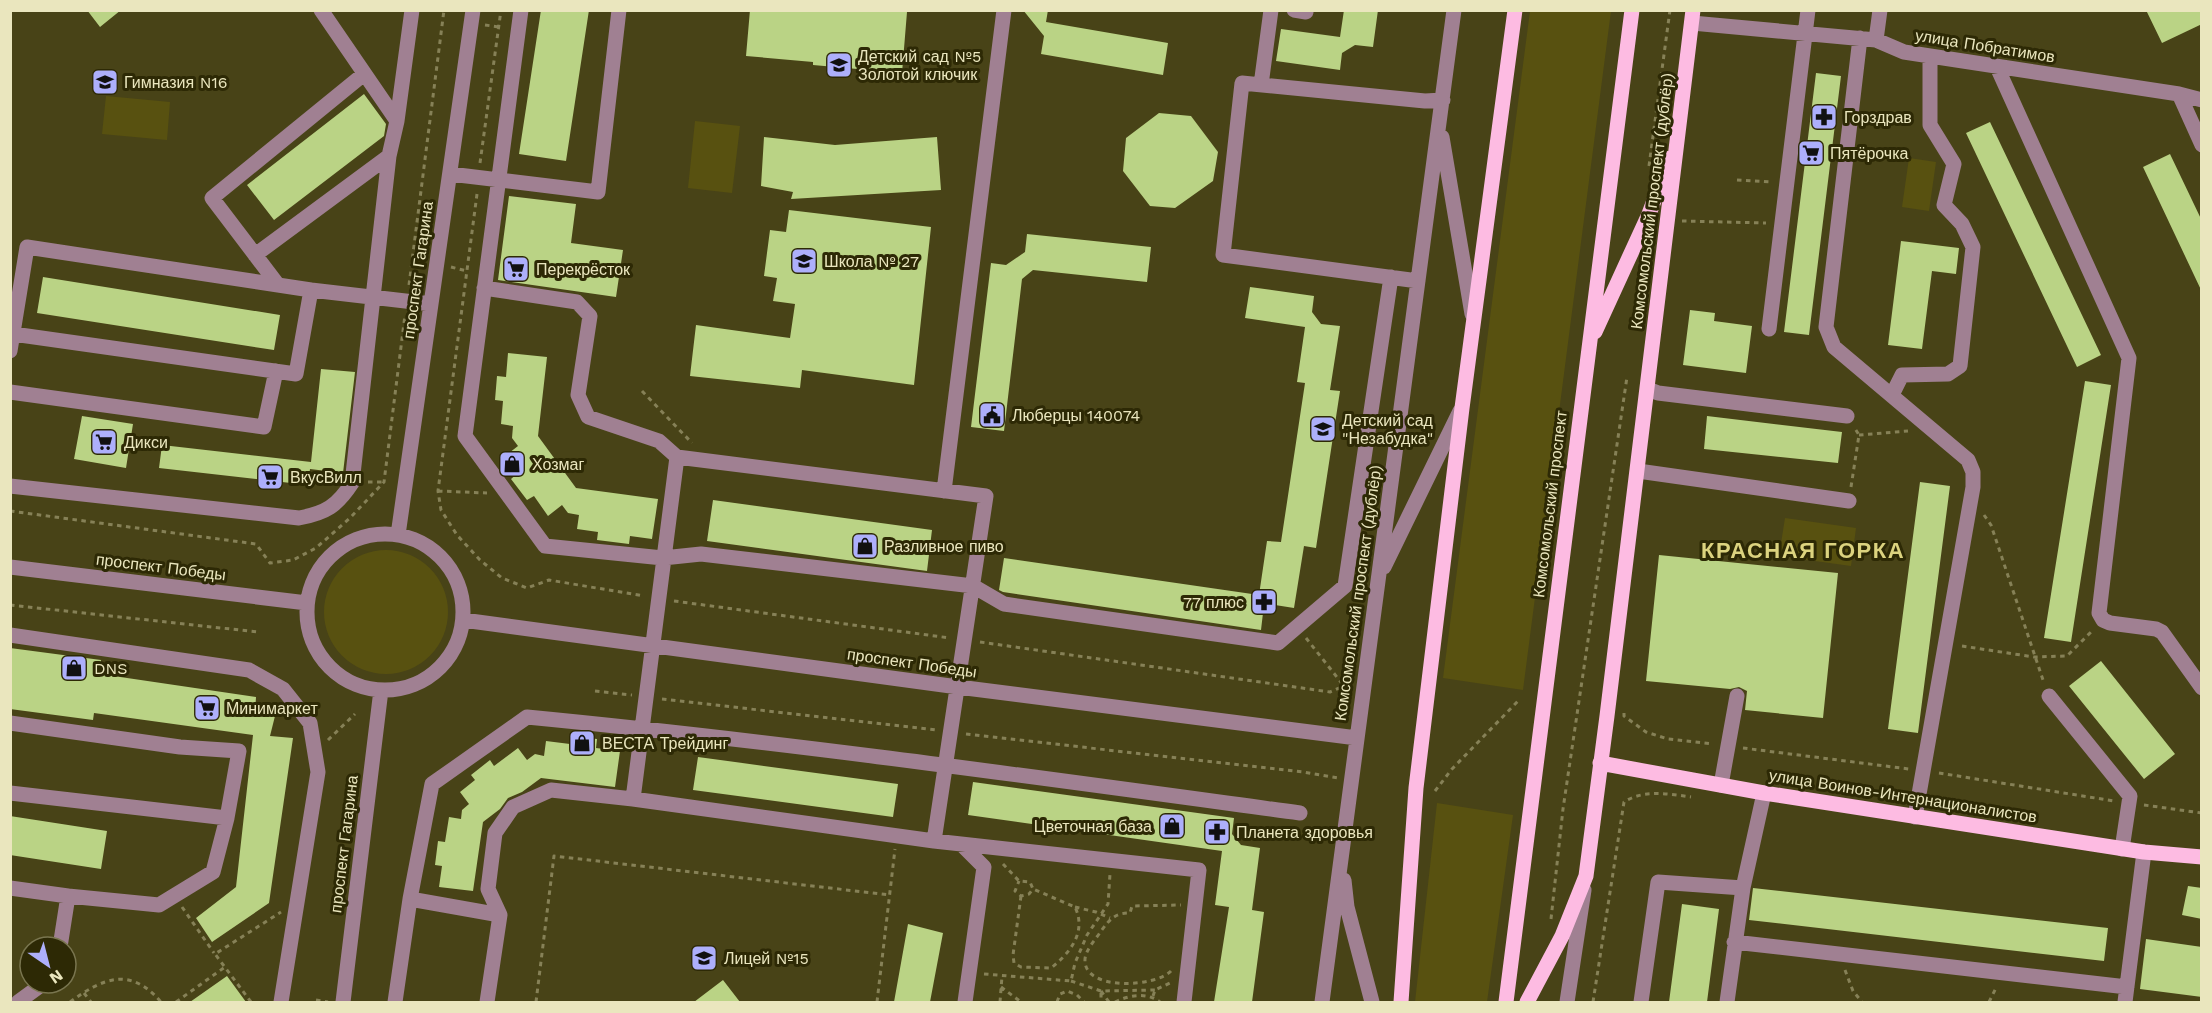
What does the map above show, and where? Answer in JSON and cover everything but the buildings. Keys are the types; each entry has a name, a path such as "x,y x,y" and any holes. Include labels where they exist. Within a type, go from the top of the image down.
{"main road":[{"path":"1401,1002 1416,788 1473,320 1515,10"},
{"name":"Комсомольский проспект","path":"1506,1002 1632,10"},
{"name":"Комсомольский проспект (дублёр)","path":"1586,876 1638,471 1692,17"},
{"path":"1588,346 1649,214 1678,136"},
{"name":"улица Воинов-Интернационалистов","path":"1600,764 1764,793 2122,849 2202,857"},
{"path":"1527,1002 1562,936 1586,876"}],"street":[{"path":"321,10 397,121"},
{"path":"10,486 299,518 322,513 341,499 352,483 388,156 397,121 412,10"},
{"name":"проспект Гагарина","path":"398,535 472,10"},
{"path":"520,10 465,436 545,546 663,558 701,554 973,586 1004,604 1278,643 1345,586 1391,277"},
{"path":"450,174 598,192 619,10"},
{"path":"944,491 1004,10"},
{"path":"1261,85 1271,10"},
{"path":"1294,10 1306,12 1306,10"},
{"name":"Комсомольский проспект (дублёр)","path":"1322,1002 1454,10"},
{"path":"1769,329 1808,10"},
{"path":"1876,40 1880,10"},
{"name":"улица Побратимов","path":"1692,17 1805,33 1876,40 1905,52 1997,68 2179,94 2202,100"},
{"path":"1860,38 1826,327 1834,347 1968,460 1973,472 1971,498 1915,817"},
{"path":"1892,395 1902,375 1948,374 1960,366 1972,247 1962,224 1944,205 1954,164 1930,125 1930,56"},
{"path":"1997,68 2129,358 2099,613 2103,620 2110,623 2156,629 2162,632 2202,688"},
{"path":"278,285 212,198 364,74"},
{"path":"1418,280 1223,255 1242,83 1425,101 1443,100"},
{"path":"2179,94 2202,145"},
{"path":"1439,122 1473,320"},
{"path":"255,255 388,156"},
{"path":"10,351 27,247 311,290 431,304"},
{"path":"484,288 577,302 590,316 578,395 588,417 659,441 677,457 986,496 934,841"},
{"path":"13,334 296,374 311,290"},
{"path":"10,392 264,427 276,371"},
{"path":"1648,389 1658,393 1847,416"},
{"path":"1378,580 1462,408"},
{"path":"633,799 677,457"},
{"path":"1638,471 1849,501"},
{"path":"398,535 420,542 439,556 453,574 462,597 463,620 457,643 444,663 426,678 404,688 381,690 356,685 334,672 318,652 308,628 307,603 317,573 338,549 366,536 398,535"},
{"name":"проспект Победы","path":"10,567 307,603"},
{"name":"проспект Победы","path":"463,620 1357,738"},
{"path":"10,635 249,670 283,689 310,723 318,772 281,1002"},
{"name":"проспект Гагарина","path":"343,1002 381,690"},
{"path":"1721,785 1737,696"},
{"path":"2049,696 2130,796 2122,849"},
{"path":"395,1002 410,899 432,784 527,717 641,728 946,765 1300,813"},
{"path":"10,723 180,747 239,751 227,818 213,872 159,905 10,888"},
{"path":"488,1002 500,915 488,889 495,833 513,807 551,790 633,799 934,841 1199,870 1184,1002"},
{"path":"10,793 227,818"},
{"path":"1727,1002 1743,888 1764,793"},
{"path":"961,844 984,867 965,1002"},
{"path":"1734,942 2126,995 2144,852"},
{"path":"1341,856 1347,907 1372,1002"},
{"name":"Комсомольский проспект (дублёр)","path":"1567,1002 1586,876"},
{"path":"1641,1002 1658,882 1743,888"},
{"path":"62,935 68,896"},
{"path":"410,899 500,915"}],"path":[{"path":"10,511 256,544 270,563 293,560 316,548 350,518 384,482 444,10"},
{"path":"501,10 438,491 441,510 457,535 480,560 502,578 527,588 549,580 658,598 1330,692 1344,686 1352,670"},
{"path":"1647,175 1670,10"},
{"path":"1737,180 1787,182"},
{"path":"1680,222 1782,223"},
{"path":"1550,923 1563,809 1627,377"},
{"path":"642,391 710,461"},
{"path":"1847,416 1859,435 1849,501"},
{"path":"1859,435 1931,428"},
{"path":"438,491 507,494"},
{"path":"1971,498 1991,525 2049,696"},
{"path":"10,605 258,633"},
{"path":"1945,643 2034,657 2067,656 2103,620"},
{"path":"1297,627 1344,686"},
{"path":"1435,791 1452,769 1519,700"},
{"path":"315,752 355,714"},
{"path":"1668,739 1923,771 2081,797"},
{"path":"1593,1002 1624,802 1632,796 1659,793"},
{"path":"877,1002 897,836"},
{"path":"987,847 1018,881 1030,882 1032,889 1029,894 1021,896"},
{"path":"536,1002 554,856 890,895"},
{"path":"1071,981 1075,963 1087,935 1108,904 1112,860"},
{"path":"1018,881 1015,891 1021,896"},
{"path":"1032,889 1075,907 1111,918"},
{"path":"1173,969 1160,979 1146,982 1107,982 1095,977 1088,969 1085,958 1111,918 1118,913 1130,913 1132,906 1180,905 1196,892"},
{"path":"174,896 215,954"},
{"path":"1021,896 1013,955 1014,963 1021,967 1051,968 1069,951 1080,927 1075,907"},
{"path":"1180,905 1182,914"},
{"path":"1840,955 1853,992 1862,1002"},
{"path":"176,1002 225,967"},
{"path":"969,973 1071,981 1101,991 1155,990 1169,983 1186,986"},
{"path":"1000,1002 1002,976"},
{"path":"70,1002 96,984 113,979 129,980 147,990 161,1002"},
{"path":"1001,987 1021,1002"},
{"path":"1153,997 1155,990"},
{"path":"1057,1002 1060,994 1067,991 1077,995 1084,1002"},
{"path":"1101,991 1101,1002"},
{"path":"1101,991 1109,1002"},
{"path":"84,993 91,1002"},
{"path":"1115,1002 1130,997 1153,997 1160,1002"},
{"path":"316,1000 328,1002"}],"shaded area":[{"path":"1530,11 1611,11 1523,690 1443,678"},
{"path":"106,96 170,102 167,140 102,134"},
{"path":"695,121 740,126 732,193 688,188"},
{"path":"1909,158 1936,162 1929,211 1902,207"},
{"path":"1785,518 1856,528 1851,566 1779,556"},
{"path":"386,550 410,555 430,568 443,588 448,612 443,636 430,656 410,669 386,674 362,669 342,656 329,636 324,612 329,588 342,568 362,555"},
{"path":"1437,803 1513,815 1487,1002 1415,1002"}],"place":[{"name":"Детский сад №5 Золотой ключик","path":"839,65"},
{"name":"Гимназия N16","path":"105,82"},
{"name":"Горздрав","path":"1824,117"},
{"name":"Пятёрочка","path":"1811,153"},
{"name":"Школа № 27","path":"804,261"},
{"name":"Перекрёсток","path":"516,269"},
{"name":"Люберцы 140074","path":"992,415"},
{"name":"Детский сад \"Незабудка\"","path":"1323,429"},
{"name":"Дикси","path":"104,442"},
{"name":"Хозмаг","path":"512,464"},
{"name":"ВкусВилл","path":"270,477"},
{"name":"Разливное пиво","path":"865,546"},
{"name":"77 плюс","path":"1264,602"},
{"name":"DNS","path":"74,668"},
{"name":"Минимаркет","path":"207,708"},
{"name":"ВЕСТА Трейдинг","path":"582,743"},
{"name":"Цветочная база","path":"1172,826"},
{"name":"Планета здоровья","path":"1217,832"},
{"name":"Лицей №15","path":"704,958"}],"district":[{"name":"КРАСНАЯ ГОРКА","path":"1803,550"}]}
